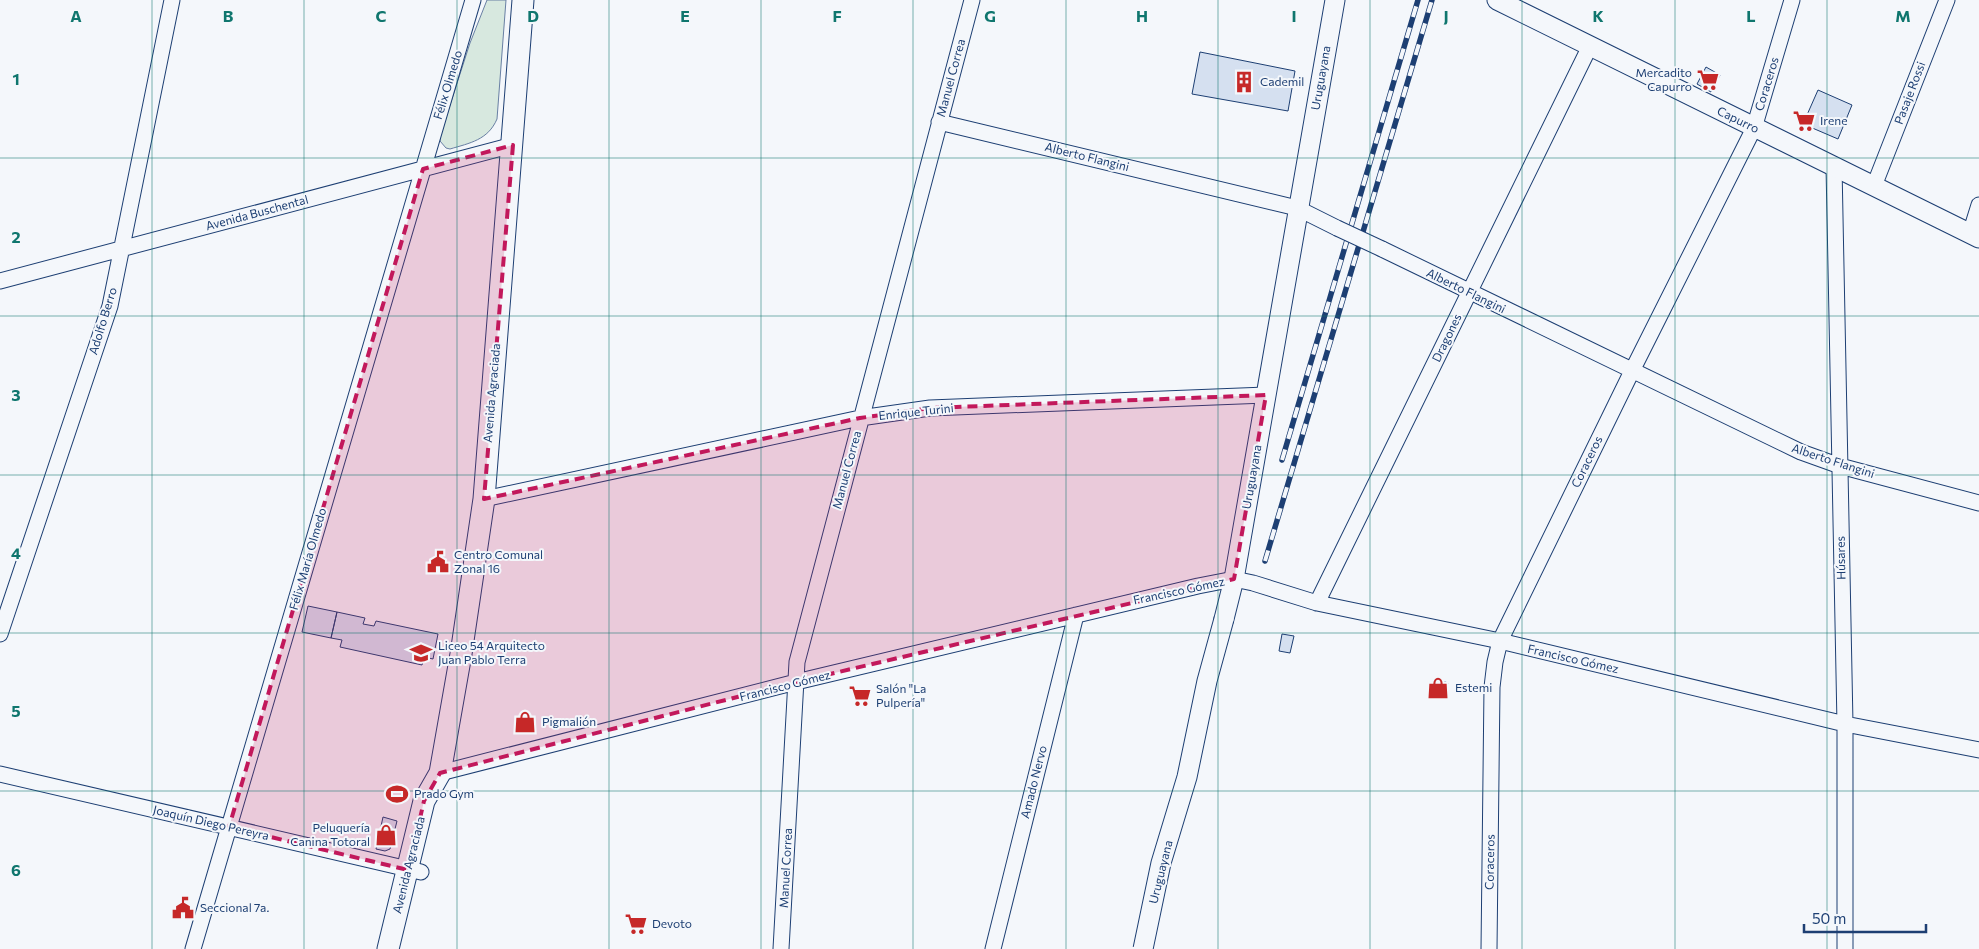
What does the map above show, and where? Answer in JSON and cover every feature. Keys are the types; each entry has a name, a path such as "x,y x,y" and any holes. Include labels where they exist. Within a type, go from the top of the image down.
{"main road":[{"name":"Avenida Agraciada","path":"388,949 439,802 438,778 461,654 484,498 523,0"},
{"name":"Avenida Agraciada","path":"403,949 414,871"}],"street":[{"name":"Adolfo Berro","path":"0,634 110,306 172,0"},
{"name":"Félix Olmedo","path":"422,169 473,0"},
{"name":"Manuel Correa","path":"781,949 797,662 972,0"},
{"name":"Uruguayana","path":"1143,949 1161,863 1187,777 1207,681 1234,579 1297,208 1335,0"},
{"name":"Capurro","path":"1497,0 1974,236"},
{"name":"Coraceros","path":"1489,949 1492,687 1500,641 1632,371 1754,128 1792,0"},
{"name":"Pasaje Rossi","path":"1874,186 1947,0"},
{"name":"Dragones","path":"1317,603 1590,46"},
{"name":"Alberto Flangini","path":"939,122 1297,208 1469,293 1801,452 1840,466 1979,503"},
{"name":"Avenida Buschental","path":"0,281 513,145"},
{"name":"Húsares","path":"1834,166 1845,724 1845,949"},
{"name":"Félix María Olmedo","path":"193,949 422,169"},
{"path":"1974,236 1979,205"},
{"name":"Enrique Turini","path":"484,498 860,418 930,408 1266,395"},
{"name":"Francisco Gómez","path":"438,778 796,682 1189,588 1234,579 1317,603 1500,641 1845,724 1979,750"},
{"name":"Amado Nervo","path":"993,949 1076,615"},
{"name":"Joaquín Diego Pereyra","path":"0,774 414,871"}],"highlighted area":[{"path":"513,145 484,499 860,418 930,408 1266,395 1234,579 796,682 440,773 424,801 408,870 229,827 423,169"}],"shaded area":[{"path":"487,0 506,0 497,119 489,132 478,140 450,149 446,148 440,141 440,136 470,43"}],"building":[{"name":"Cademil","path":"1200,52 1295,71 1288,111 1192,94"},
{"name":"Mercadito Capurro","path":"1706,67 1720,75 1711,92 1697,84"},
{"path":"1818,90 1852,105 1838,139 1803,124"},
{"path":"308,606 337,612 331,638 302,632"},
{"path":"337,612 365,618 363,624 374,626 376,621 438,634 433,659 424,657 422,665 340,647 342,640 331,638"},
{"path":"1282,634 1294,636 1290,653 1279,651"},
{"name":"Estemi","path":"1435,678 1448,683 1442,699 1429,693"},
{"name":"Peluquería Canina Totoral","path":"383,817 397,821 390,849 385,851 376,849"}],"railway":[{"path":"1282,460 1418,0"},
{"path":"1265,561 1432,0"}],"place":[{"name":"Mercadito Capurro","path":"1708,80"},
{"name":"Cademil","path":"1244,82"},
{"name":"Irene","path":"1804,121"},
{"name":"Centro Comunal Zonal 16","path":"438,562"},
{"name":"Liceo 54 Arquitecto Juan Pablo Terra","path":"421,653"},
{"name":"Estemi","path":"1438,688"},
{"name":"Salón \"La Pulpería\"","path":"860,696"},
{"name":"Pigmalión","path":"525,722"},
{"name":"Prado Gym","path":"397,794"},
{"name":"Peluquería Canina Totoral","path":"386,835"},
{"name":"Seccional 7a.","path":"183,908"},
{"name":"Devoto","path":"636,924"}]}
